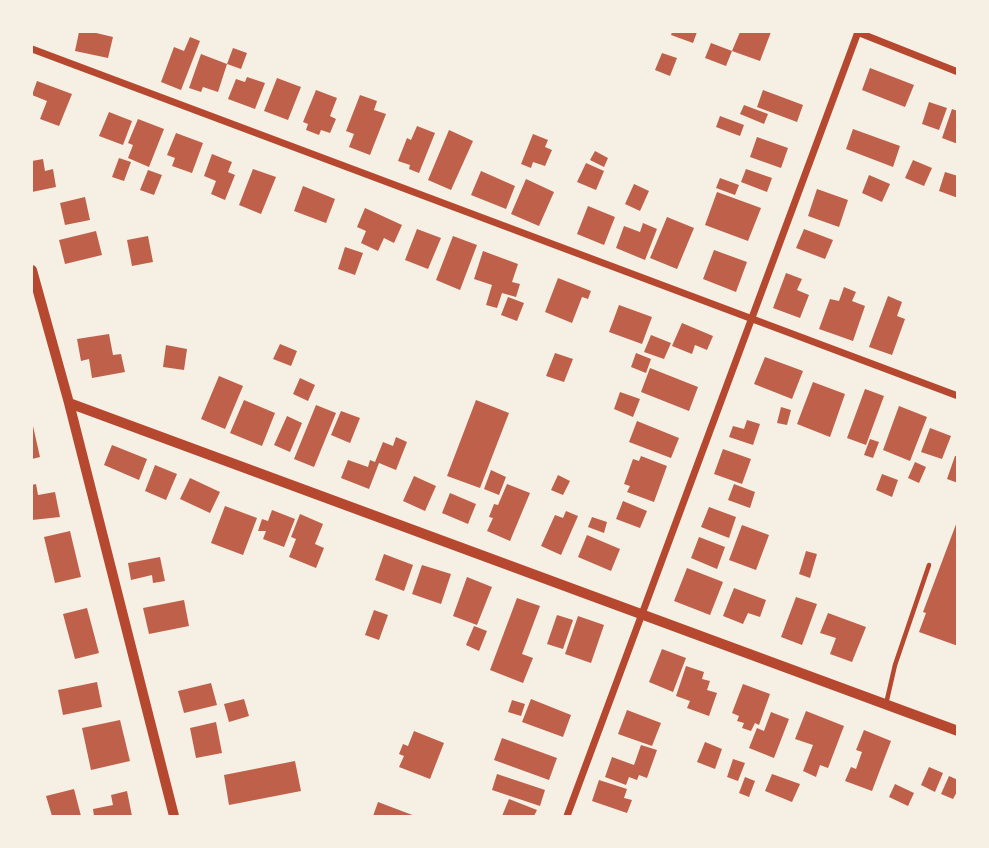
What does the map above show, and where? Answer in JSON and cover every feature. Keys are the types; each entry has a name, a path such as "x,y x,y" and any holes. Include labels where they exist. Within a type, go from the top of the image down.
{"street":[{"path":"567,817 857,32 957,72"},
{"path":"32,49 957,396"},
{"path":"32,270 69,402 174,817"},
{"path":"69,402 957,731"}],"lane":[{"path":"886,705 895,665 929,565"}],"building":[{"path":"79,32 113,37 108,58 75,51"},
{"path":"672,32 697,32 693,43 671,35"},
{"path":"740,32 771,32 760,61 732,51"},
{"path":"190,37 200,41 181,90 161,82 174,47 184,51"},
{"path":"711,43 732,51 726,66 705,58"},
{"path":"233,48 247,53 241,69 227,64"},
{"path":"662,53 677,58 670,76 655,70"},
{"path":"201,54 227,64 218,92 203,87 201,92 189,88"},
{"path":"870,68 914,85 905,107 862,90"},
{"path":"247,77 265,83 255,109 228,99 236,79 245,82"},
{"path":"277,78 301,87 288,120 264,111"},
{"path":"37,81 72,94 59,126 40,119 47,101 32,95"},
{"path":"316,90 337,98 330,116 336,119 330,133 321,130 319,135 306,130 308,124 303,122"},
{"path":"763,90 803,105 797,122 757,107"},
{"path":"360,95 377,101 374,110 386,114 370,155 349,147 354,134 346,131"},
{"path":"929,102 947,108 939,130 922,124"},
{"path":"744,105 768,114 764,124 740,114"},
{"path":"952,109 958,111 958,144 942,138"},
{"path":"109,112 132,121 123,145 99,136"},
{"path":"720,116 744,125 740,136 716,127"},
{"path":"138,119 164,129 149,167 128,158 133,145 128,143"},
{"path":"417,126 435,133 419,173 409,169 410,165 398,161 407,138 411,140"},
{"path":"853,129 900,146 893,167 846,149"},
{"path":"449,130 473,141 451,190 428,180"},
{"path":"176,133 203,143 192,173 172,166 175,158 167,155"},
{"path":"533,134 548,140 545,147 552,150 545,166 533,162 531,168 521,164"},
{"path":"757,137 788,148 781,168 750,157"},
{"path":"595,151 608,158 604,167 590,160"},
{"path":"212,154 232,162 228,172 235,175 225,200 211,194 216,181 204,176"},
{"path":"119,158 131,162 124,181 112,177"},
{"path":"43,159 45,171 53,169 56,187 32,192 32,161"},
{"path":"913,160 932,168 924,186 905,178"},
{"path":"586,163 604,171 596,190 577,182"},
{"path":"253,169 276,177 261,214 239,205"},
{"path":"746,169 772,178 767,192 741,182"},
{"path":"148,170 162,175 154,195 140,190"},
{"path":"481,171 515,186 506,209 471,195"},
{"path":"945,172 958,176 958,198 939,191"},
{"path":"869,175 890,184 882,202 862,193"},
{"path":"720,178 739,185 735,195 716,188"},
{"path":"526,179 554,192 539,226 511,214"},
{"path":"634,184 649,191 640,211 625,204"},
{"path":"303,186 335,199 326,223 294,211"},
{"path":"817,189 848,200 839,227 808,216"},
{"path":"717,192 761,208 748,241 705,225"},
{"path":"85,197 90,220 65,225 60,203"},
{"path":"588,206 615,217 604,245 577,234"},
{"path":"365,208 402,225 394,243 384,238 378,251 361,243 366,231 357,227"},
{"path":"667,217 694,228 677,269 650,258"},
{"path":"643,223 657,229 645,260 616,248 624,226 640,232"},
{"path":"417,229 441,238 428,269 405,260"},
{"path":"804,229 833,240 825,259 796,248"},
{"path":"96,231 102,255 65,264 59,240"},
{"path":"148,236 153,262 132,266 127,240"},
{"path":"453,236 477,245 460,290 436,280"},
{"path":"345,247 363,253 355,275 338,269"},
{"path":"714,250 747,262 736,292 703,279"},
{"path":"483,251 518,264 512,282 520,284 516,297 502,293 497,308 486,305 492,285 474,279"},
{"path":"786,273 802,279 797,290 809,295 800,318 773,308"},
{"path":"558,278 591,291 588,299 582,297 572,323 545,312"},
{"path":"844,287 856,292 852,301 865,306 853,341 819,329 830,299 839,301"},
{"path":"888,296 902,302 897,316 905,319 892,355 869,347"},
{"path":"508,297 524,303 517,321 501,315"},
{"path":"619,305 652,317 642,344 609,332"},
{"path":"682,323 713,336 707,350 695,345 692,354 672,346"},
{"path":"109,334 113,355 121,354 125,372 92,378 89,359 81,361 77,339"},
{"path":"651,335 671,343 664,359 644,352"},
{"path":"280,344 297,351 291,366 273,359"},
{"path":"166,345 187,349 184,370 163,367"},
{"path":"555,353 573,359 564,382 546,376"},
{"path":"636,353 651,359 646,373 631,367"},
{"path":"765,357 803,371 792,399 754,384"},
{"path":"650,368 698,387 689,411 641,392"},
{"path":"219,376 243,386 225,429 201,419"},
{"path":"300,378 315,385 308,401 293,394"},
{"path":"813,382 845,394 830,437 797,424"},
{"path":"865,389 884,396 866,445 847,438"},
{"path":"620,392 640,399 633,417 614,409"},
{"path":"244,400 275,413 262,446 230,433"},
{"path":"476,400 509,413 480,488 447,476"},
{"path":"316,405 336,413 314,467 294,459"},
{"path":"899,406 927,417 910,461 883,450"},
{"path":"781,407 791,410 787,425 777,423"},
{"path":"341,411 360,418 350,443 331,435"},
{"path":"287,416 302,423 290,452 274,445"},
{"path":"747,420 760,424 753,445 729,437 733,426 744,429"},
{"path":"637,421 679,438 671,458 629,442"},
{"path":"32,426 40,457 32,459"},
{"path":"930,428 951,436 942,459 921,452"},
{"path":"396,437 407,442 396,470 379,463 369,489 341,478 348,460 368,467 370,460 375,462 383,442 393,446"},
{"path":"870,439 879,442 873,458 864,455"},
{"path":"112,445 147,459 139,480 104,465"},
{"path":"723,449 751,459 742,484 714,474"},
{"path":"641,456 667,466 654,502 627,492 630,486 624,484 633,459 639,461"},
{"path":"955,456 958,456 958,483 947,479"},
{"path":"915,462 926,467 919,483 908,478"},
{"path":"155,465 177,474 166,500 145,491"},
{"path":"491,470 506,477 499,495 484,489"},
{"path":"882,474 898,480 892,497 876,490"},
{"path":"558,475 570,481 563,495 551,490"},
{"path":"414,476 436,486 425,511 403,501"},
{"path":"190,478 220,492 210,513 180,499"},
{"path":"36,484 38,495 55,492 60,517 32,520 32,485"},
{"path":"507,484 530,493 510,541 487,531 493,518 489,517 494,504 498,505"},
{"path":"734,484 755,492 750,508 728,500"},
{"path":"450,493 476,504 468,524 442,513"},
{"path":"623,501 647,511 640,528 616,519"},
{"path":"225,506 257,518 243,555 211,543"},
{"path":"709,507 736,517 729,538 701,527"},
{"path":"272,510 295,519 284,547 263,539 266,531 258,531 262,519 268,521"},
{"path":"566,511 578,516 561,555 541,546 555,515 563,518"},
{"path":"300,514 323,524 315,544 324,548 316,568 289,557 296,539 291,537"},
{"path":"592,517 607,522 604,533 588,527"},
{"path":"958,519 958,646 919,632 926,613 923,612"},
{"path":"742,525 769,535 756,570 729,560"},
{"path":"70,531 81,577 55,583 44,537"},
{"path":"587,535 620,549 611,571 578,557"},
{"path":"699,537 725,547 717,569 691,558"},
{"path":"806,551 817,554 810,578 799,574"},
{"path":"384,554 413,565 404,591 375,580"},
{"path":"160,557 165,581 153,583 152,575 131,580 128,563"},
{"path":"422,565 451,574 441,604 412,594"},
{"path":"687,568 723,582 710,615 674,601"},
{"path":"467,577 492,587 477,625 453,616"},
{"path":"734,588 766,600 760,617 748,613 743,624 723,616"},
{"path":"796,597 817,604 802,645 781,637"},
{"path":"517,598 540,606 522,654 533,658 523,683 490,670"},
{"path":"184,600 189,626 149,634 143,608"},
{"path":"87,608 99,653 75,659 63,614"},
{"path":"374,610 388,615 379,640 365,635"},
{"path":"828,613 866,627 852,662 830,654 836,638 820,633"},
{"path":"557,615 573,620 563,649 547,644"},
{"path":"578,616 604,625 591,663 565,654"},
{"path":"474,626 487,631 479,651 466,645"},
{"path":"662,649 686,658 673,692 649,682"},
{"path":"686,666 704,672 702,679 710,681 707,690 717,693 709,716 687,708 690,701 676,696"},
{"path":"97,682 102,707 63,715 58,690"},
{"path":"211,683 217,705 184,713 178,691"},
{"path":"743,684 770,694 759,725 755,723 751,731 742,728 744,723 737,721 739,716 732,713"},
{"path":"244,699 249,716 229,722 224,704"},
{"path":"531,699 571,715 563,737 522,722"},
{"path":"512,700 525,704 521,716 508,712"},
{"path":"627,710 661,723 652,746 618,734"},
{"path":"806,711 844,726 828,768 820,765 816,777 803,771 813,745 795,739"},
{"path":"771,712 789,719 774,758 749,748 757,728 764,731"},
{"path":"120,720 130,761 91,770 82,728"},
{"path":"216,722 222,753 196,758 190,728"},
{"path":"864,730 891,741 872,791 845,781 851,767 856,769 862,752 856,750"},
{"path":"414,731 444,743 430,779 399,767 404,756 399,754 403,744 408,746"},
{"path":"502,738 557,758 549,780 494,760"},
{"path":"705,742 722,749 715,769 697,762"},
{"path":"641,745 657,750 647,778 639,775 637,780 629,777 626,785 605,777 612,757 634,765"},
{"path":"733,759 745,763 738,781 727,777"},
{"path":"295,761 301,791 229,805 224,775"},
{"path":"929,767 943,773 935,792 921,785"},
{"path":"497,774 545,790 540,806 492,790"},
{"path":"772,774 800,784 792,802 765,791"},
{"path":"949,776 958,780 958,790 953,799 941,794"},
{"path":"745,777 755,781 749,797 739,793"},
{"path":"599,780 627,789 624,798 632,800 627,813 592,801"},
{"path":"895,784 914,793 908,806 889,797"},
{"path":"74,789 81,816 52,816 46,796"},
{"path":"127,791 132,816 94,816 93,809 113,805 111,795"},
{"path":"509,799 537,810 534,816 502,816"},
{"path":"378,802 415,816 373,816"}]}
